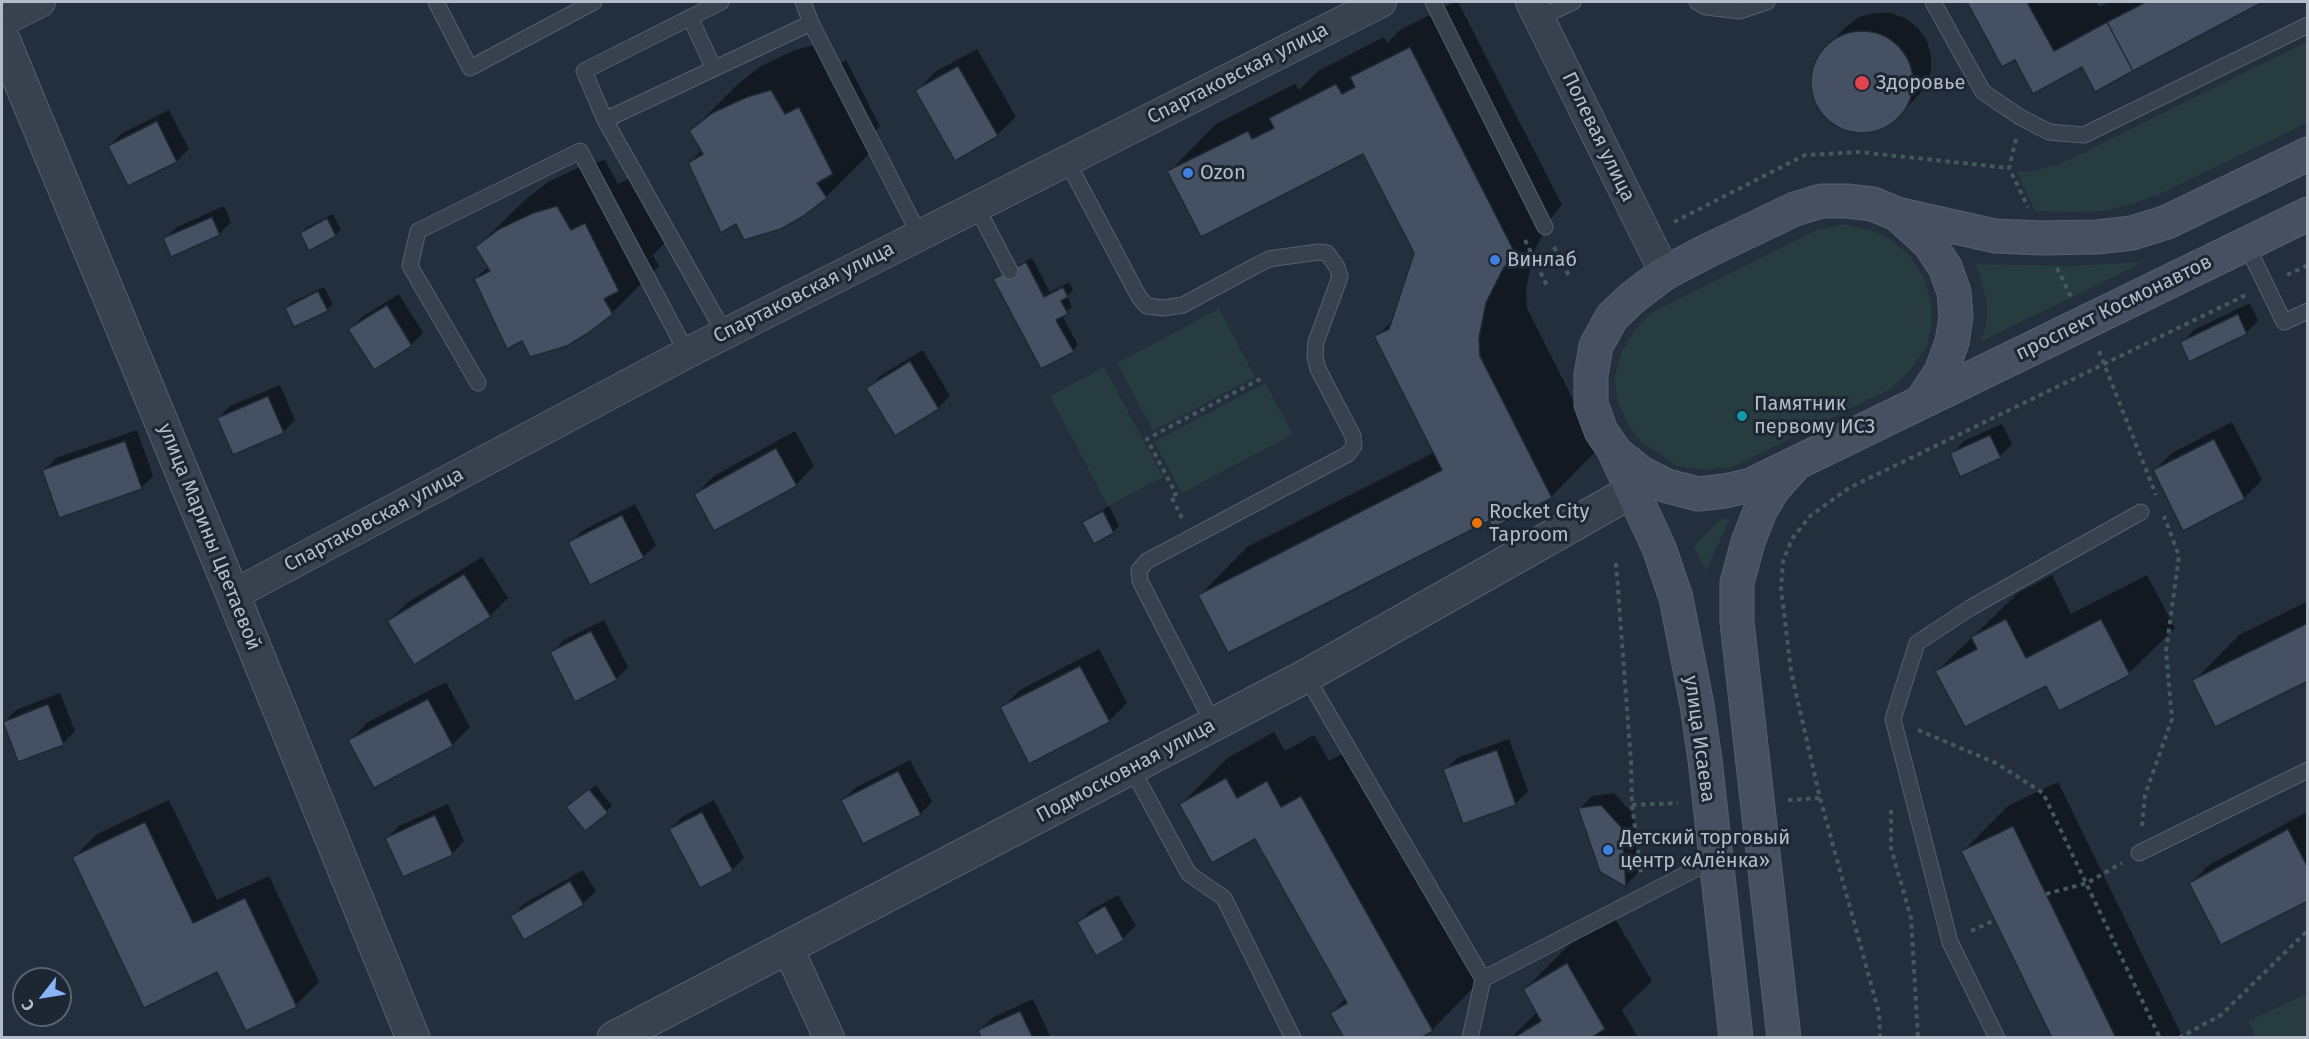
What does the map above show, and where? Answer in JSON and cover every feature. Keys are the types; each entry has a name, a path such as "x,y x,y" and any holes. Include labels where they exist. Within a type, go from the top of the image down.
{"main road":[{"name":"проспект Космонавтов","path":"2307,154 2167,222 2132,233 2075,238 1995,236 1897,214 1873,204 1821,201 1795,209 1665,273 1611,317 1596,346 1591,375 1591,404 1601,430 1616,453 1641,473 1667,486 1698,494 1751,485 2307,214"},
{"name":"проспект Космонавтов","path":"1897,214 1929,243 1945,267 1954,292 1956,317 1952,342 1941,372 1921,402"},
{"name":"улица Исаева","path":"1616,453 1659,548 1676,598 1697,705 1736,1038"},
{"path":"1784,1038 1737,622 1737,583 1748,542 1760,511 1773,489 1796,464"}],"street":[{"path":"2,21 40,2"},
{"name":"Спартаковская улица","path":"233,595 687,353 1381,2"},
{"name":"Полевая улица","path":"1535,10 1665,273"},
{"name":"улица Марины Цветаевой","path":"2,37 413,1038"},
{"name":"Подмосковная улица","path":"614,1038 1306,676 1632,491"},
{"path":"788,948 829,1038"}],"lane":[{"path":"436,2 470,68 594,2"},
{"path":"721,2 584,71 605,120 725,334"},
{"path":"802,2 919,234"},
{"path":"1433,2 1545,227"},
{"path":"1535,10 1573,2"},
{"path":"1697,2 1706,7 1740,11 1767,2"},
{"path":"1933,2 1983,92 2020,117 2049,132 2084,135 2307,25"},
{"path":"690,17 714,69"},
{"path":"605,120 811,23"},
{"path":"478,383 410,266 418,231 580,151 687,353"},
{"path":"1067,162 1139,297 1147,306 1163,308 1183,305 1269,259 1319,252 1327,253 1337,267 1340,277 1316,342 1315,356 1318,369 1353,436 1354,446 1348,454 1147,561 1139,570 1140,581 1214,725"},
{"path":"976,206 1010,271"},
{"path":"2246,244 2284,322 2307,311"},
{"path":"1997,1038 1950,942 1893,719 1917,643 1970,608 2141,512"},
{"path":"1306,676 1483,979 1470,1038"},
{"path":"1132,769 1189,874 1224,898 1293,1038"},
{"path":"2139,853 2307,770"},
{"path":"1483,979 1715,858"}],"path":[{"path":"1545,227 1569,276"},
{"path":"1880,1038 1879,1013 1820,798 1791,671 1781,588 1783,561 1792,539 1810,516 1849,488 2307,265"},
{"path":"2106,363 2159,503"},
{"path":"1192,537 1171,496 1176,494 1147,440 1262,378"},
{"path":"2046,894 2087,883 2139,853 2145,795 2172,719 2166,651 2179,556 2163,514"},
{"path":"1616,563 1631,762 1632,805 1644,895"},
{"path":"1893,719 1996,763 2043,793 2160,1038"},
{"path":"1892,801 1891,848 1911,918 1918,1038"},
{"path":"2179,1038 2221,1015 2307,930"}],"green space":[{"path":"2307,42 2307,123 2160,194 2129,205 2102,211 2035,211 2017,172 2034,171 2060,164"},
{"path":"1843,224 1867,229 1889,238 1910,256 1924,278 1931,303 1931,327 1927,346 1911,369 1890,389 1732,467 1706,470 1677,466 1641,441 1626,421 1617,399 1615,376 1622,352 1634,331 1651,313 1817,230"},
{"path":"2143,262 1980,342 1986,327 1987,309 1976,264 2068,266"},
{"path":"1219,309 1255,377 1153,431 1117,363"},
{"path":"1104,367 1163,477 1108,506 1050,396"},
{"path":"1265,383 1293,434 1182,493 1154,442"},
{"path":"1724,518 1729,520 1706,571 1694,546 1718,521"},
{"path":"2307,994 2307,1037 2256,1037 2248,1021"}],"building":[{"path":"1967,2 2027,2 2054,51 2107,22 2133,71 2095,92 2082,67 2033,94 2015,60 2002,67"},
{"path":"2146,2 2263,2 2133,71 2107,22"},
{"name":"Здоровье","path":"1862,31 1891,39 1905,53 1913,82 1905,111 1891,125 1862,133 1833,125 1819,111 1811,82 1819,53 1833,39"},
{"path":"1410,47 1515,253 1503,269 1486,303 1479,338 1480,356 1552,498 1493,528 1489,521 1228,653 1198,595 1442,470 1374,336 1389,329 1414,253 1363,154 1201,237 1167,171 1248,131 1252,139 1274,128 1269,118 1336,84 1342,94 1355,87 1350,77"},
{"path":"958,66 998,136 955,161 915,90"},
{"path":"771,90 785,114 799,107 833,174 817,183 827,198 802,217 781,229 744,240 736,224 721,233 688,163 703,154 689,131 712,113 747,97"},
{"path":"157,121 177,162 128,186 108,146"},
{"path":"557,206 571,230 585,223 619,291 604,299 613,314 588,333 567,346 530,357 522,341 507,349 474,279 490,271 475,247 499,229 533,213"},
{"path":"212,217 220,235 171,257 163,238"},
{"path":"327,218 336,236 309,251 300,233"},
{"path":"1026,262 1044,297 1063,287 1068,297 1061,301 1068,314 1056,320 1074,352 1041,369 993,279"},
{"path":"318,291 328,311 294,327 285,308"},
{"path":"387,305 412,346 374,370 348,329"},
{"path":"2238,314 2247,334 2189,362 2180,342"},
{"path":"910,361 939,409 895,436 866,388"},
{"path":"268,396 284,433 233,455 217,418"},
{"path":"1990,435 2001,458 1960,477 1950,453"},
{"path":"2214,439 2245,499 2183,531 2153,470"},
{"path":"125,441 142,489 59,518 42,470"},
{"path":"776,448 797,486 714,531 694,494"},
{"path":"1103,511 1114,533 1094,544 1082,522"},
{"path":"622,515 644,558 590,585 568,542"},
{"path":"464,574 491,617 414,665 387,621"},
{"path":"2006,619 2026,658 2101,619 2130,675 2059,711 2046,686 1965,727 1935,671 1977,649 1971,637"},
{"path":"2308,623 2308,681 2215,727 2192,680"},
{"path":"591,631 617,680 575,702 550,652"},
{"path":"1080,666 1110,722 1029,764 1000,707"},
{"path":"428,699 453,746 374,788 348,740"},
{"path":"48,704 64,745 18,762 3,722"},
{"path":"1497,750 1516,805 1463,824 1443,769"},
{"path":"898,771 921,815 863,844 841,800"},
{"path":"1226,778 1237,798 1267,781 1281,807 1301,796 1433,1031 1421,1038 1344,1038 1330,1013 1347,1003 1255,839 1212,863 1179,804"},
{"path":"589,789 608,813 585,831 566,807"},
{"name":"Детский торговый центр «Алёнка»","path":"1601,805 1622,828 1626,887 1600,872 1578,808"},
{"path":"702,812 733,871 700,888 669,829"},
{"path":"435,815 453,855 403,877 385,838"},
{"path":"145,822 193,923 245,898 297,1007 246,1031 217,972 144,1008 72,857"},
{"path":"2013,826 2116,1038 2052,1038 1961,851"},
{"path":"2288,829 2308,868 2308,901 2221,945 2189,883"},
{"path":"570,881 584,905 524,940 510,916"},
{"path":"1105,906 1124,940 1096,956 1077,922"},
{"path":"1567,963 1605,1029 1591,1038 1513,1038 1541,1021 1523,989"},
{"path":"1020,1011 1033,1038 981,1038 978,1030"}],"place":[{"name":"Здоровье","path":"1862,83"},
{"name":"Ozon","path":"1188,173"},
{"name":"Винлаб","path":"1495,260"},
{"name":"Памятник первому ИСЗ","path":"1742,416"},
{"name":"Rocket City Taproom","path":"1477,523"},
{"name":"Детский торговый центр «Алёнка»","path":"1608,850"}]}
